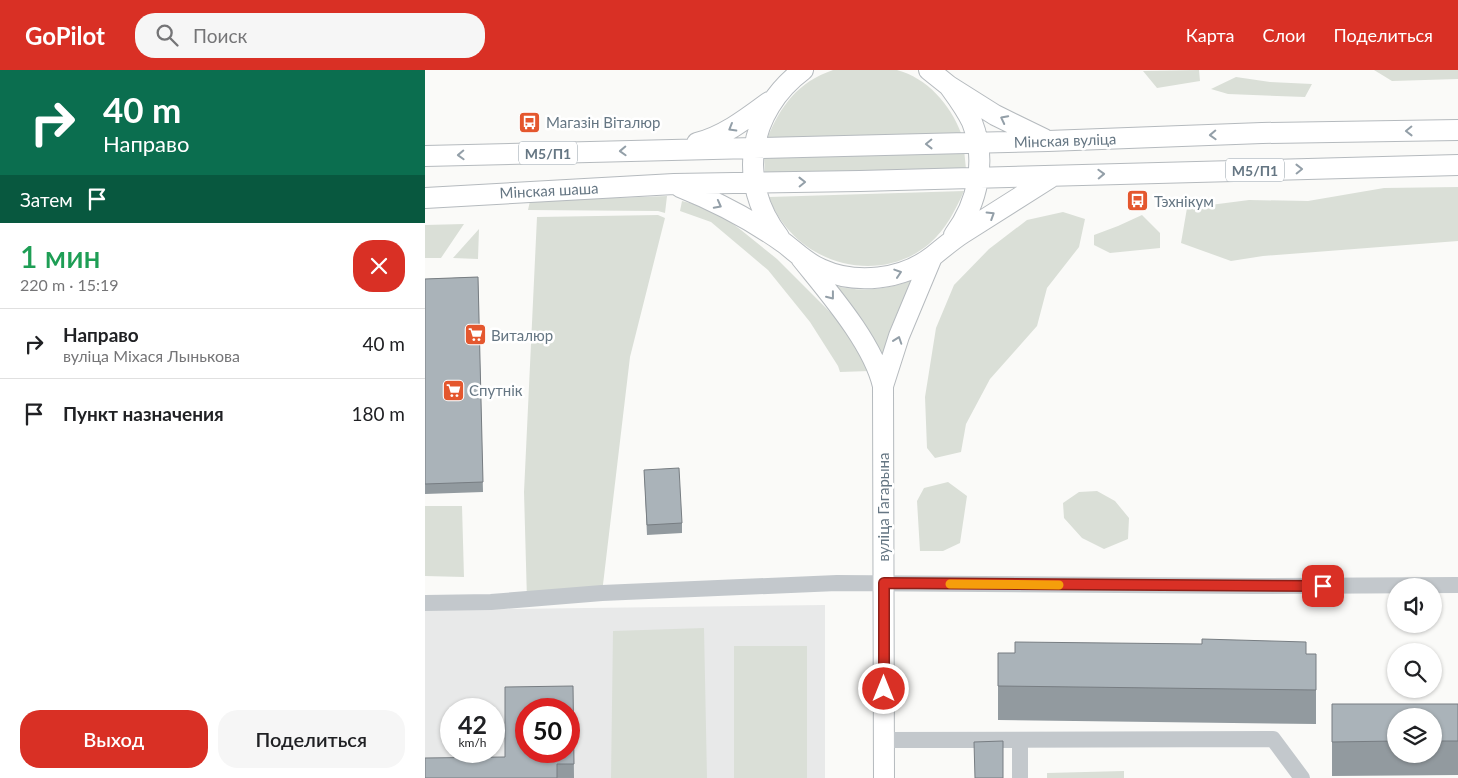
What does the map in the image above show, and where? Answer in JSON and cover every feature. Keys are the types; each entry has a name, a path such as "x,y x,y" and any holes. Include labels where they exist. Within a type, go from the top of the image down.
{"main road":[{"path":"931,71 949,86 995,115 1048,141"},
{"path":"672,149 713,139 739,124 772,100 796,74"},
{"path":"949,86 962,103 972,122 977,142 979,178 964,222 950,241"},
{"path":"772,100 760,123 753,148 753,183 759,205 770,225 784,243"},
{"name":"Мінская вуліца","path":"672,149 1048,141 1262,133 1458,130"},
{"name":"М5/П1","path":"425,156 672,149"},
{"name":"М5/П1","path":"674,184 1458,165"},
{"path":"674,184 739,216 784,243 801,258 821,269 843,276 867,278 890,276 912,268 932,257 950,241 1053,176"},
{"name":"Мінская шаша","path":"425,198 674,184"},
{"name":"вуліца Гагарына","path":"883,386 899,336 932,257"},
{"name":"вуліца Гагарына","path":"801,258 846,315 864,343 881,377 883,386 884,778"}],"street":[{"path":"425,602 491,602 611,593 837,583 1253,586 1458,585"},
{"path":"883,740 1273,739 1302,778"},
{"path":"1020,740 1020,778"}],"shaded area":[{"path":"833,70 897,70 908,74 928,86 944,102 961,133 767,139 778,116 792,96 810,81"},
{"path":"1199,70 1200,81 1157,88 1143,71"},
{"path":"1374,70 1458,70 1458,79 1392,81"},
{"path":"1236,77 1270,82 1312,84 1305,97 1228,94 1211,89"},
{"path":"964,149 966,169 765,176 764,155"},
{"path":"1458,187 1458,241 1263,256 1231,261 1181,243 1187,208 1249,200 1308,201 1384,188"},
{"path":"964,191 949,219 929,244 908,258 884,265 861,266 837,261 815,252 796,238 780,219 769,197"},
{"path":"667,196 665,213 658,211 528,210 530,201"},
{"path":"682,201 713,209 777,259 838,320 870,371 840,372 810,322 768,270 711,222 680,211"},
{"path":"1063,212 1085,219 1079,247 1047,288 1037,326 990,379 966,424 961,452 935,458 927,448 925,397 936,328 954,285 989,249 1027,220"},
{"path":"658,215 665,218 630,357 602,593 527,600 524,492 537,217"},
{"path":"1142,215 1160,233 1160,248 1110,253 1094,245 1094,235"},
{"path":"464,224 441,258 425,258 425,225"},
{"path":"479,229 478,259 453,258"},
{"path":"917,278 902,302 890,330 884,363 832,285 854,289 875,289 885,288"},
{"path":"948,482 967,496 960,543 943,551 920,551 917,501 924,488"},
{"path":"1097,491 1115,501 1129,518 1128,539 1104,549 1082,538 1064,518 1063,503 1079,492"},
{"path":"425,506 462,506 464,577 425,576"},
{"path":"825,605 825,778 425,778 425,610"},
{"path":"704,628 707,778 611,778 613,631"},
{"path":"734,646 807,646 807,778 734,778"},
{"path":"1124,771 1124,778 1047,778 1047,773"}],"building":[{"name":"Спутнік","path":"478,277 483,482 425,484 425,279"},
{"path":"679,468 682,523 647,525 644,470"},
{"path":"1202,639 1306,642 1306,654 1316,654 1316,690 998,686 998,653 1015,653 1015,642 1202,644"},
{"path":"573,686 573,698 515,698 515,763 574,764 557,764 557,778 425,778 425,758 440,758 440,763 505,763 505,687"},
{"path":"1332,704 1458,704 1458,741 1442,741 1442,708 1387,708 1387,741 1332,742"},
{"path":"1003,741 1003,778 975,778 974,742"}],"slow traffic":[{"path":"950,584 1059,585"}],"place":[{"name":"Магазін Віталюр","path":"530,122"},
{"name":"Тэхнікум","path":"1138,201"},
{"name":"Виталюр","path":"475,335"},
{"name":"Спутнік","path":"453,390"}],"route":[{"path":"884,689 884,583 1323,586"}]}
